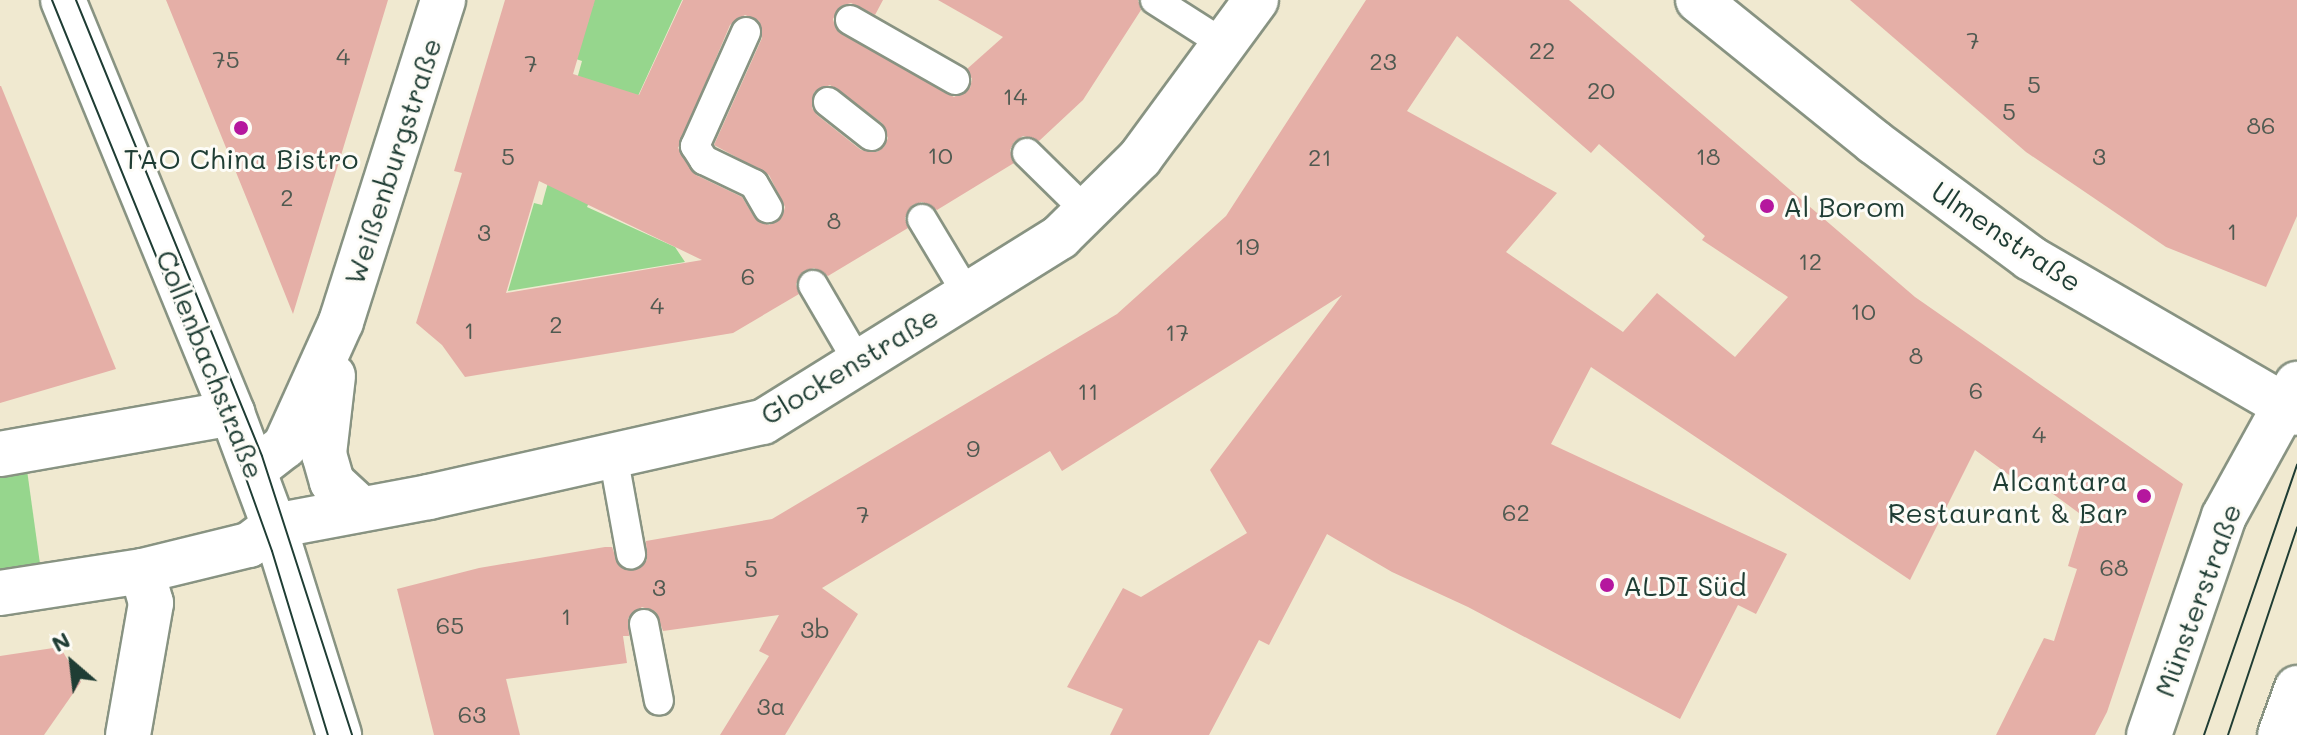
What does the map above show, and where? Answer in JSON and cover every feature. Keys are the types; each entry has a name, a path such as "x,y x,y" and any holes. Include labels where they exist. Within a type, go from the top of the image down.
{"street":[{"name":"Collenbachstraße","path":"63,0 254,470 339,735"},
{"name":"Weißenburgstraße","path":"254,470 285,446 341,322 443,0"},
{"name":"Glockenstraße","path":"274,526 429,497 763,422 1060,237 1140,158 1256,0"},
{"name":"Ulmenstraße","path":"1698,0 1874,142 2030,258 2293,401"},
{"name":"Weißenburgstraße","path":"341,322 324,454 332,482 360,508"},
{"name":"Münsterstraße","path":"2149,735 2224,516 2293,401"},
{"path":"0,454 232,413"},
{"path":"0,593 142,571 249,545 274,526"},
{"path":"128,735 151,603 142,571"},
{"path":"2280,735 2297,688"}],"lane":[{"path":"1155,0 1224,44"},
{"path":"850,20 955,80"},
{"path":"746,32 695,146 704,160 754,184 768,208"},
{"path":"828,102 871,136"},
{"path":"1027,153 1086,211"},
{"path":"922,219 967,294"},
{"path":"813,285 858,362"},
{"path":"613,455 631,554"},
{"path":"644,624 659,701"}],"green space":[{"path":"593,0 682,0 587,207 675,247 685,262 508,291 534,203 542,205 582,61 576,59"},
{"path":"27,470 41,571 0,576 0,474"}],"building":[{"path":"166,0 388,0 293,314 257,224"},
{"path":"505,0 595,0 573,74 639,95 683,0 883,0 875,15 851,3 841,6 833,19 836,29 954,97 970,88 972,79 967,69 1003,37 938,0 1138,0 1141,10 1083,100 1039,141 1023,136 1014,142 1010,150 1014,163 937,210 922,202 913,205 905,218 908,228 828,276 814,268 804,271 796,284 799,294 733,333 465,377 442,345 416,323 462,173 454,171","holes":["745,15 759,21 762,38 714,145 769,175 785,207 782,217 769,225 754,217 742,197 696,175 678,148 730,25","830,85 882,123 888,138 884,147 877,152 861,150 817,115 812,108 814,92","539,181 702,260 506,293"]},
{"path":"1366,0 1569,0 1915,297 2183,484 2107,712 2095,735 1996,735 2044,638 2054,641 2077,569 2068,566 2083,516 2030,477 2016,480 1975,450 1910,580 1591,367 1551,444 1787,554 1756,614 1738,605 1680,719 1468,607 1392,572 1327,534 1269,645 1259,640 1209,735 1110,735 1123,709 1067,687 1123,588 1141,597 1247,533 1210,470 1342,295 1062,471 1050,451 822,588 858,614 785,735 720,735 769,656 759,651 779,615 663,631 656,612 642,607 628,618 629,636 623,636 627,663 506,679 520,735 434,735 397,589 479,568 605,547 612,547 619,566 635,570 647,560 646,541 772,519 1117,314 1226,216","holes":["1457,36 1591,153 1599,144 1705,236 1702,240 1788,297 1735,357 1657,293 1623,332 1506,252 1557,193 1407,111"]},
{"path":"1850,0 2297,0 2297,216 2266,287 2166,247 2026,152"},
{"path":"0,86 116,369 0,403"},
{"path":"60,647 81,682 44,735 0,735 0,656"}],"tram line":[{"path":"52,0 243,470 272,551 328,735"},
{"path":"76,0 262,456 352,735"},
{"path":"2204,735 2297,465"},
{"path":"2228,735 2297,527"}],"place":[{"name":"TAO China Bistro","path":"241,128"},
{"name":"Al Borom","path":"1767,206"},
{"name":"Alcantara Restaurant & Bar","path":"2144,496"},
{"name":"ALDI Süd","path":"1607,585"}]}
